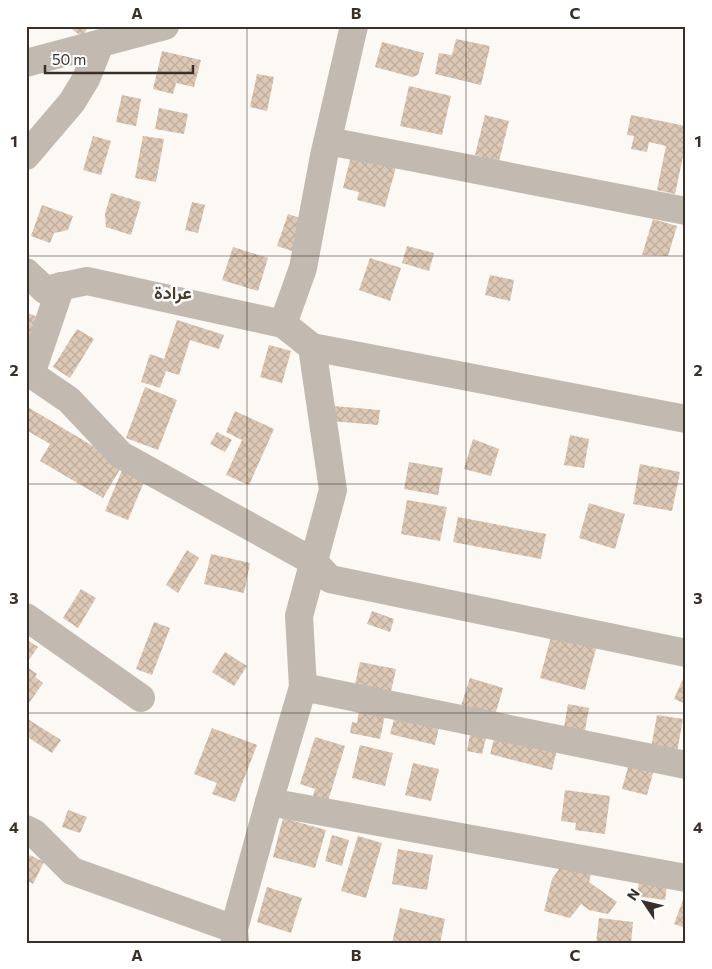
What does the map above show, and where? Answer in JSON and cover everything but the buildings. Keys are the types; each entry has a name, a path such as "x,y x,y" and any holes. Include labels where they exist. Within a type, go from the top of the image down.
{"street":[{"path":"283,324 303,268 328,141 354,26"},
{"path":"26,63 154,28"},
{"path":"26,156 72,102 86,79 100,44"},
{"path":"328,141 686,211"},
{"path":"26,272 45,290 87,281 283,324 312,347 686,419"},
{"path":"61,286 29,377 69,400 121,454 314,562 330,578 686,653"},
{"path":"26,829 34,834 72,871 235,936 269,802 302,687 299,616 334,490 312,347"},
{"path":"26,617 141,698"},
{"path":"302,687 686,765"},
{"path":"269,802 686,878"}],"district":[{"name":"عرادة","path":"173,292"}]}
